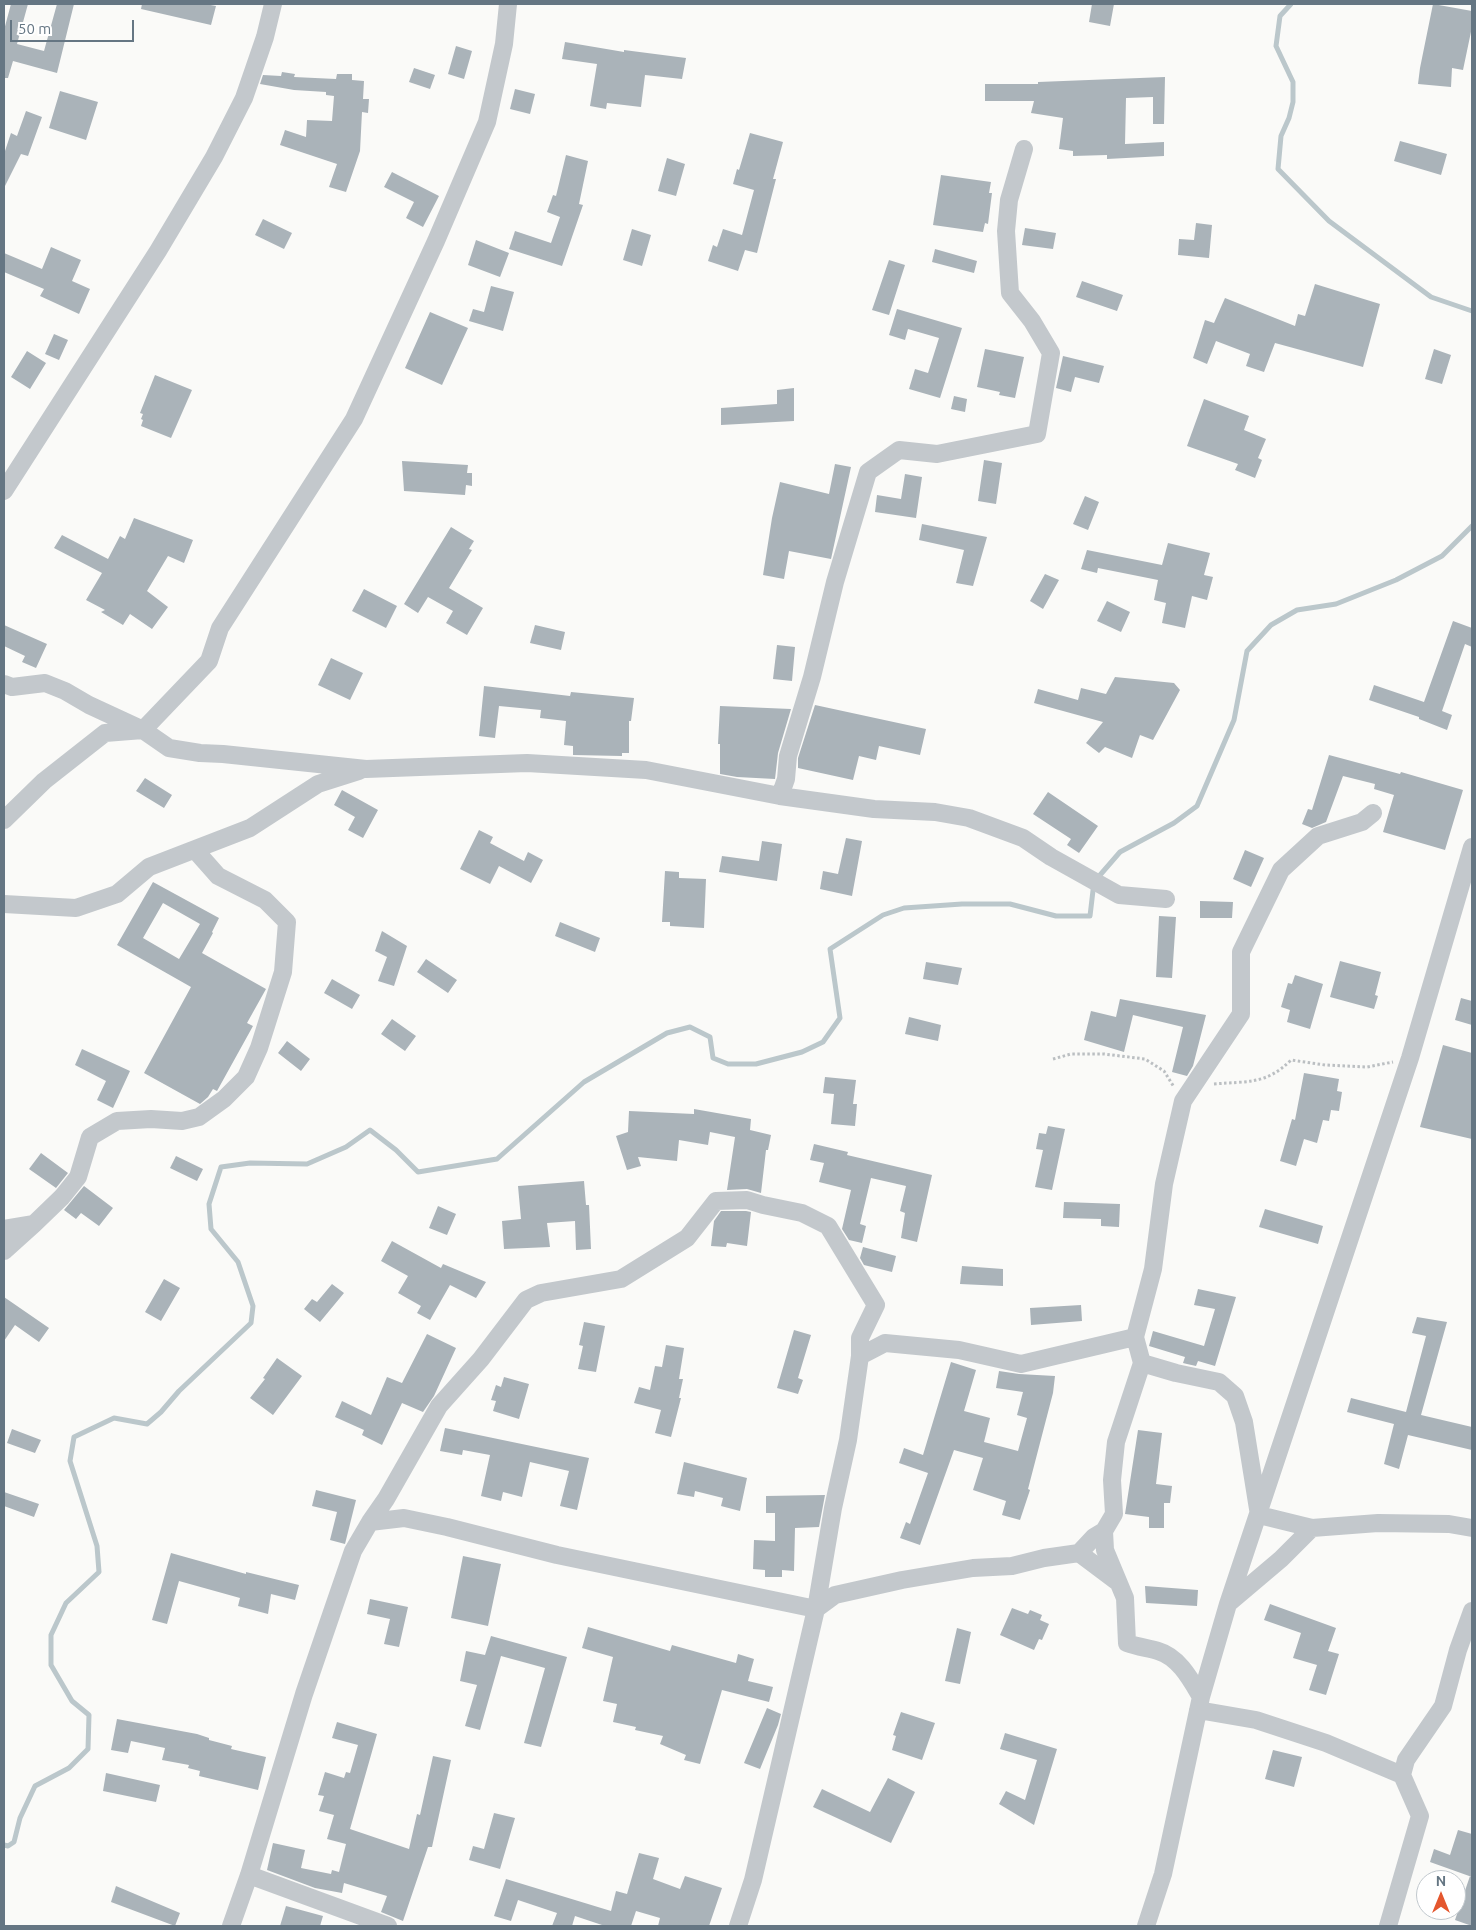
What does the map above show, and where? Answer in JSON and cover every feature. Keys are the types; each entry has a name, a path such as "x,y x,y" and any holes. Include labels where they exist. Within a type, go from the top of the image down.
{"street":[{"path":"4,491 158,251 214,157 244,98 265,37 273,4"},
{"path":"4,820 44,780 105,733 143,730 209,661 220,628 354,419 436,241 487,122 504,44 508,4"},
{"path":"780,796 786,779 788,756 812,677 835,582 868,472 899,450 937,454 1037,434 1051,353 1032,322 1010,293 1007,260 1009,200 1024,149"},
{"path":"4,684 12,687 45,683 143,730 168,748 200,753 366,769 527,763 646,770 780,796 874,809 935,812 969,818 1023,838 1051,857 1120,895 1166,899"},
{"path":"4,904 76,908 117,894 150,867 250,828 318,784 366,769"},
{"path":"1079,1553 1094,1537 1104,1531 1114,1514 1112,1480 1116,1442 1142,1363 1135,1337 1153,1269 1164,1184 1183,1100 1241,1014 1241,952 1281,870 1318,836 1362,822 1373,814"},
{"path":"1146,1926 1163,1874 1200,1704 1228,1604 1410,1058 1472,847"},
{"path":"4,1251 62,1197 78,1177 90,1137 117,1121 151,1119 182,1121 199,1117 224,1099 246,1077 259,1048 283,972 287,922 266,900 218,876 195,850"},
{"path":"231,1926 249,1876 307,1685 353,1551 386,1499 439,1406 481,1359 526,1300 541,1293 621,1279 687,1238 716,1201 748,1200 802,1213 828,1226 876,1305 860,1338 860,1356 848,1440 833,1508 816,1609 753,1880 738,1926"},
{"path":"4,1229 34,1224"},
{"path":"860,1356 885,1343 959,1350 1021,1364 1135,1337"},
{"path":"1142,1363 1176,1373 1219,1382 1236,1396 1244,1422 1259,1515"},
{"path":"1259,1515 1312,1528 1378,1523 1449,1524 1472,1528"},
{"path":"370,1522 404,1518 447,1527 557,1556 816,1609 835,1595 902,1580 974,1568 1012,1566 1044,1558 1094,1553 1105,1550"},
{"path":"1228,1604 1312,1528"},
{"path":"1104,1531 1105,1550 1126,1598 1127,1643 1160,1651 1176,1662 1190,1677 1200,1704"},
{"path":"1079,1553 1120,1584"},
{"path":"1388,1926 1420,1816 1402,1775 1406,1760 1443,1706 1458,1650 1472,1611"},
{"path":"1200,1704 1326,1743 1402,1775"},
{"path":"249,1876 388,1926"}],"path":[{"path":"1053,1059 1071,1054 1104,1054 1144,1059 1164,1071 1183,1100"},
{"path":"1193,1086 1265,1079 1280,1071 1291,1060 1325,1065 1367,1067 1410,1058"}],"building":[{"path":"11,4 28,4 17,44 44,51 57,4 74,4 57,73 13,61 8,78 4,78 4,30"},
{"path":"142,4 205,4 216,6 211,25 141,9"},
{"path":"1092,4 1114,4 1110,26 1089,22"},
{"path":"1433,4 1472,11 1472,27 1463,70 1452,68 1451,87 1418,84"},
{"path":"565,42 624,52 624,50 686,58 682,79 645,75 641,107 607,103 606,109 590,106 597,64 562,59"},
{"path":"456,46 472,51 464,79 448,74"},
{"path":"414,68 435,75 430,89 409,82"},
{"path":"282,72 295,74 294,77 336,79 337,74 352,74 352,80 364,81 363,99 369,99 368,113 362,112 360,151 346,192 329,187 337,164 280,145 285,130 306,137 307,120 332,121 334,96 326,95 326,92 294,90 260,84 263,75 281,76"},
{"path":"1165,77 1164,124 1153,124 1153,97 1126,98 1125,144 1164,142 1164,156 1107,159 1107,155 1073,156 1073,151 1059,149 1063,118 1031,113 1034,101 985,101 985,84 1038,84 1038,82"},
{"path":"515,89 535,94 530,114 510,109"},
{"path":"60,91 98,102 86,140 49,128"},
{"path":"26,111 42,117 28,156 21,154 4,188 4,154 11,133 17,136"},
{"path":"750,133 783,142 773,179 776,179 757,253 745,250 738,271 708,261 713,245 717,247 723,229 742,235 754,190 733,184"},
{"path":"1400,141 1447,154 1441,175 1394,161"},
{"path":"566,155 588,161 579,204 583,205 562,266 509,249 515,231 551,243 560,217 547,212 553,195 556,196"},
{"path":"667,158 685,164 676,196 658,191"},
{"path":"392,172 439,196 423,227 406,218 414,202 384,187"},
{"path":"941,175 991,182 989,193 992,193 988,224 985,223 983,232 933,225"},
{"path":"263,219 292,233 284,249 255,235"},
{"path":"1196,223 1212,225 1209,258 1178,255 1179,239 1194,240"},
{"path":"1025,228 1056,233 1053,249 1022,245"},
{"path":"632,229 651,235 642,266 623,260"},
{"path":"476,240 509,253 500,277 468,265"},
{"path":"51,247 81,260 72,281 90,289 79,314 40,296 44,289 4,272 4,253 42,269"},
{"path":"935,249 977,261 974,273 932,262"},
{"path":"889,260 905,265 889,315 872,310"},
{"path":"1082,281 1123,295 1117,311 1076,297"},
{"path":"1315,284 1380,304 1363,367 1275,343 1264,372 1246,366 1250,354 1216,341 1207,364 1193,358 1205,320 1214,323 1225,298 1295,326 1298,314 1305,316"},
{"path":"491,286 514,292 503,331 469,321 473,309 484,312"},
{"path":"897,309 962,328 940,398 909,389 915,369 928,373 939,338 908,329 905,340 889,335"},
{"path":"430,312 468,328 442,385 405,368"},
{"path":"54,334 68,340 59,360 45,354"},
{"path":"985,349 1024,357 1015,398 999,395 1000,392 977,387"},
{"path":"1434,349 1451,355 1442,384 1425,379"},
{"path":"27,351 46,363 30,389 11,377"},
{"path":"1063,356 1104,366 1099,383 1075,377 1071,392 1056,388"},
{"path":"155,375 192,390 171,438 141,426 143,414 140,413"},
{"path":"794,388 794,421 721,425 721,408 777,404 777,390"},
{"path":"954,396 967,399 965,412 951,409"},
{"path":"1204,399 1249,416 1244,430 1266,439 1258,458 1262,460 1255,478 1235,470 1238,464 1187,446"},
{"path":"984,460 1002,463 996,504 978,501"},
{"path":"402,461 468,465 467,473 472,473 472,486 466,485 465,495 404,491"},
{"path":"835,464 851,467 831,559 789,551 784,579 763,575 780,482 829,494"},
{"path":"905,474 922,477 916,518 875,512 877,495 901,499"},
{"path":"1085,496 1099,502 1088,530 1073,524"},
{"path":"134,518 193,540 184,563 168,556 147,591 168,607 152,629 130,614 123,625 101,612 105,610 86,600 102,573 54,548 62,535 108,559 120,536 125,539"},
{"path":"922,524 987,537 973,586 956,583 964,550 919,540"},
{"path":"451,527 474,541 469,549 472,550 449,588 483,608 467,635 446,623 453,611 428,597 418,613 404,604"},
{"path":"1168,543 1210,553 1204,575 1213,577 1207,600 1192,596 1185,628 1162,623 1166,603 1154,600 1158,580 1098,568 1097,573 1081,569 1087,550 1162,565"},
{"path":"1045,574 1059,580 1043,609 1030,601"},
{"path":"364,589 397,606 386,628 352,611"},
{"path":"1107,601 1130,612 1121,632 1097,621"},
{"path":"1453,621 1472,628 1472,647 1465,644 1442,711 1452,715 1447,730 1419,719 1419,717 1369,700 1374,685 1424,702"},
{"path":"4,625 47,644 36,668 22,662 25,656 4,646"},
{"path":"535,625 565,632 561,650 530,643"},
{"path":"777,645 795,647 792,681 773,679"},
{"path":"331,658 363,673 350,700 318,685"},
{"path":"1115,677 1174,683 1180,690 1153,740 1140,735 1132,758 1105,747 1099,753 1086,743 1103,722 1034,703 1038,689 1078,700 1081,688 1106,694"},
{"path":"484,686 570,696 571,692 634,698 631,721 629,721 629,753 622,753 622,756 573,755 573,746 564,745 566,721 540,718 541,710 499,706 495,738 479,736"},
{"path":"815,705 926,729 920,755 879,746 876,760 859,756 853,780 798,768 798,758"},
{"path":"720,706 791,709 778,753 775,779 720,774 720,744 718,744"},
{"path":"1329,755 1400,774 1401,772 1463,790 1445,850 1383,832 1394,795 1374,789 1375,784 1343,776 1326,822 1312,828 1302,824 1308,809 1312,810"},
{"path":"145,778 172,795 164,808 136,791"},
{"path":"342,790 378,810 363,838 348,830 355,817 334,805"},
{"path":"1048,792 1098,826 1079,853 1067,845 1071,839 1033,814"},
{"path":"479,830 493,837 490,843 524,861 528,852 543,860 531,883 499,866 490,884 460,869"},
{"path":"846,838 862,841 852,896 820,889 823,871 838,874"},
{"path":"762,841 782,844 777,881 719,872 722,856 759,861"},
{"path":"1245,850 1264,858 1251,887 1233,879"},
{"path":"665,871 679,872 679,878 706,879 704,928 670,926 670,922 662,922"},
{"path":"153,882 219,918 202,953 266,989 247,1023 253,1026 217,1091 213,1089 200,1104 144,1073 191,987 117,945","holes":["163,903 200,924 179,959 143,938"]},
{"path":"1200,901 1233,902 1232,918 1200,918"},
{"path":"1159,916 1176,917 1172,978 1156,977"},
{"path":"560,922 600,938 595,952 555,936"},
{"path":"382,931 407,946 394,986 378,981 387,957 375,951"},
{"path":"426,959 457,980 448,993 417,972"},
{"path":"1340,961 1381,972 1375,995 1378,996 1374,1009 1330,997"},
{"path":"926,962 962,968 958,985 923,979"},
{"path":"1295,975 1323,984 1310,1029 1287,1022 1290,1010 1281,1007 1288,983 1292,984"},
{"path":"332,979 360,995 352,1009 324,993"},
{"path":"1461,998 1472,1001 1472,1025 1455,1020"},
{"path":"1120,999 1206,1015 1193,1066 1187,1076 1172,1072 1183,1027 1133,1015 1124,1052 1084,1040 1091,1011 1116,1017"},
{"path":"909,1017 941,1025 938,1041 905,1034"},
{"path":"392,1019 416,1036 405,1051 381,1034"},
{"path":"287,1041 310,1059 301,1071 278,1053"},
{"path":"1443,1045 1472,1053 1472,1139 1420,1127"},
{"path":"82,1049 130,1071 113,1108 97,1100 106,1081 75,1065"},
{"path":"1304,1073 1339,1079 1337,1091 1342,1092 1339,1111 1331,1110 1329,1121 1323,1120 1317,1143 1304,1139 1296,1166 1280,1161 1292,1119 1295,1120"},
{"path":"825,1077 856,1080 853,1104 857,1104 855,1126 831,1124 834,1094 823,1093"},
{"path":"694,1109 751,1119 750,1130 771,1135 768,1150 766,1150 761,1193 747,1189 727,1190 735,1137 710,1132 708,1145 679,1140 677,1161 638,1157 641,1166 627,1170 616,1136 628,1132 629,1111 694,1114"},
{"path":"1048,1126 1065,1129 1052,1190 1035,1187 1043,1150 1036,1149 1039,1133 1046,1134"},
{"path":"814,1144 848,1152 847,1155 932,1175 917,1242 901,1238 905,1213 900,1211 906,1186 871,1178 860,1224 866,1226 862,1243 849,1240 842,1229 851,1190 819,1182 824,1163 810,1160"},
{"path":"41,1153 68,1173 56,1188 29,1169"},
{"path":"176,1156 203,1169 197,1181 170,1168"},
{"path":"584,1181 586,1205 589,1205 591,1249 576,1250 575,1221 547,1223 550,1247 504,1249 502,1221 521,1219 518,1186"},
{"path":"84,1186 113,1208 99,1226 81,1213 76,1219 64,1210"},
{"path":"1064,1202 1120,1204 1119,1227 1101,1226 1101,1219 1063,1218"},
{"path":"438,1206 456,1214 447,1235 429,1228"},
{"path":"1265,1209 1323,1226 1318,1244 1259,1227"},
{"path":"721,1211 751,1212 747,1246 727,1243 726,1247 711,1246 714,1221"},
{"path":"392,1241 441,1268 443,1264 486,1282 476,1298 450,1285 430,1320 417,1313 421,1306 398,1293 408,1276 381,1261"},
{"path":"863,1247 896,1256 892,1272 864,1265 860,1258"},
{"path":"962,1266 1003,1269 1003,1286 960,1284"},
{"path":"164,1279 180,1288 161,1321 145,1312"},
{"path":"332,1284 344,1293 320,1322 304,1309 312,1299 317,1302"},
{"path":"1198,1289 1236,1297 1215,1366 1198,1361 1196,1366 1183,1363 1185,1357 1149,1346 1153,1331 1204,1346 1215,1309 1194,1305"},
{"path":"4,1297 49,1328 39,1342 15,1325 4,1341"},
{"path":"1081,1305 1082,1321 1031,1325 1030,1308"},
{"path":"1417,1317 1447,1322 1421,1415 1472,1427 1472,1450 1408,1435 1399,1469 1384,1464 1394,1424 1347,1412 1351,1398 1406,1412 1426,1336 1412,1333"},
{"path":"584,1322 605,1326 596,1372 578,1369 583,1346 579,1345"},
{"path":"794,1330 811,1335 798,1378 803,1380 798,1394 777,1388"},
{"path":"427,1334 456,1348 434,1396 423,1412 402,1403 382,1445 362,1435 364,1430 335,1417 342,1401 371,1415 387,1377 402,1383"},
{"path":"666,1345 684,1348 679,1379 683,1379 679,1398 681,1398 671,1437 655,1433 661,1410 634,1403 639,1387 650,1390 655,1366 662,1367"},
{"path":"277,1358 302,1376 273,1415 250,1398 265,1379 263,1378"},
{"path":"951,1362 976,1370 964,1411 990,1418 984,1442 1018,1451 1027,1418 1017,1415 1023,1392 996,1388 999,1371 1055,1376 1053,1393 1028,1489 1030,1490 1020,1520 1002,1515 1006,1501 973,1490 983,1458 954,1450 920,1545 900,1538 906,1522 910,1524 928,1473 899,1463 904,1448 923,1455"},
{"path":"504,1377 529,1384 519,1419 493,1411 496,1401 491,1400 496,1385 501,1387"},
{"path":"445,1428 589,1458 577,1510 560,1506 569,1471 530,1462 522,1497 503,1492 501,1501 481,1496 490,1455 463,1450 462,1455 440,1451"},
{"path":"12,1429 41,1440 35,1453 7,1443"},
{"path":"1138,1430 1162,1433 1156,1484 1172,1486 1170,1503 1164,1503 1164,1528 1149,1528 1149,1517 1125,1514"},
{"path":"684,1462 747,1478 740,1511 721,1506 723,1498 695,1491 694,1497 677,1494"},
{"path":"316,1490 356,1500 345,1544 330,1540 337,1512 312,1506"},
{"path":"4,1492 39,1504 34,1517 4,1506"},
{"path":"825,1495 819,1527 795,1528 794,1571 782,1570 782,1577 765,1577 765,1570 753,1569 754,1540 775,1541 775,1513 766,1513 766,1496"},
{"path":"171,1553 246,1574 246,1572 299,1585 295,1600 271,1594 268,1614 238,1606 240,1598 179,1581 167,1624 152,1620"},
{"path":"463,1556 501,1564 488,1626 451,1618"},
{"path":"1145,1586 1198,1590 1197,1606 1146,1603"},
{"path":"370,1599 408,1607 399,1647 384,1644 390,1619 367,1614"},
{"path":"1270,1604 1336,1628 1328,1651 1339,1654 1326,1695 1309,1690 1317,1665 1293,1658 1301,1633 1264,1620"},
{"path":"1012,1608 1028,1614 1030,1610 1042,1615 1040,1620 1049,1624 1042,1640 1039,1639 1034,1650 1000,1635"},
{"path":"588,1627 670,1651 672,1645 736,1663 738,1654 754,1659 748,1681 773,1687 769,1702 722,1690 700,1764 684,1760 686,1755 660,1744 663,1736 635,1730 636,1727 613,1722 617,1704 603,1701 613,1657 582,1648"},
{"path":"957,1628 971,1632 960,1684 945,1681"},
{"path":"491,1636 567,1657 541,1747 524,1743 545,1668 501,1656 480,1730 465,1726 477,1685 460,1681 466,1651 485,1655"},
{"path":"767,1708 781,1714 760,1769 744,1763"},
{"path":"901,1712 935,1723 922,1760 892,1750 896,1736 893,1735"},
{"path":"117,1719 197,1734 209,1738 209,1740 232,1746 231,1749 266,1757 258,1790 199,1776 200,1771 188,1768 189,1765 162,1760 165,1748 131,1741 128,1753 111,1750"},
{"path":"337,1722 377,1734 350,1829 409,1849 417,1814 420,1815 433,1756 451,1760 432,1847 428,1847 403,1921 381,1912 387,1896 344,1883 342,1893 315,1888 267,1870 273,1843 305,1850 301,1868 331,1874 332,1870 339,1872 346,1844 327,1839 334,1815 319,1811 324,1796 318,1795 325,1772 344,1778 346,1772 350,1773 358,1745 332,1738"},
{"path":"1005,1733 1057,1749 1034,1825 999,1804 1006,1791 1025,1800 1037,1760 1000,1749"},
{"path":"1273,1750 1302,1757 1294,1787 1265,1779"},
{"path":"106,1773 160,1785 156,1802 103,1791"},
{"path":"888,1778 915,1792 891,1843 813,1807 822,1789 870,1812"},
{"path":"494,1813 515,1818 500,1869 469,1860 473,1846 484,1849"},
{"path":"1458,1830 1472,1834 1472,1877 1466,1875 1466,1870 1452,1870 1430,1862 1434,1849 1450,1855"},
{"path":"639,1853 659,1858 653,1879 680,1889 685,1876 722,1888 709,1926 658,1926 660,1918 636,1911 631,1926 605,1926 575,1916 572,1926 552,1926 557,1913 518,1900 511,1921 494,1916 506,1879 611,1911 616,1891 627,1894"},
{"path":"1470,1876 1472,1877 1472,1926 1455,1920 1466,1920 1466,1888"},
{"path":"116,1886 180,1913 175,1926 111,1902"},
{"path":"286,1906 323,1916 320,1926 280,1926"}],"waterway":[{"path":"1291,4 1280,16 1276,46 1293,82 1293,102 1289,118 1281,136 1278,169 1329,221 1431,297 1472,311"},
{"path":"4,1845 8,1846 14,1842 20,1818 35,1786 69,1768 88,1749 89,1715 72,1701 51,1665 51,1635 66,1603 99,1572 97,1546 70,1461 74,1437 114,1418 147,1424 251,1323 253,1306 238,1262 211,1229 209,1204 221,1167 250,1163 307,1164 346,1147 370,1130 396,1150 418,1172 497,1159 584,1082 667,1033 690,1027 710,1037 713,1058 728,1064 756,1064 802,1052 823,1042 840,1018 830,949 883,915 904,908 962,904 1010,904 1056,916 1090,916 1094,882 1120,852 1174,823 1197,806 1234,720 1247,651 1271,625 1297,610 1336,604 1396,580 1442,556 1472,526"}]}
